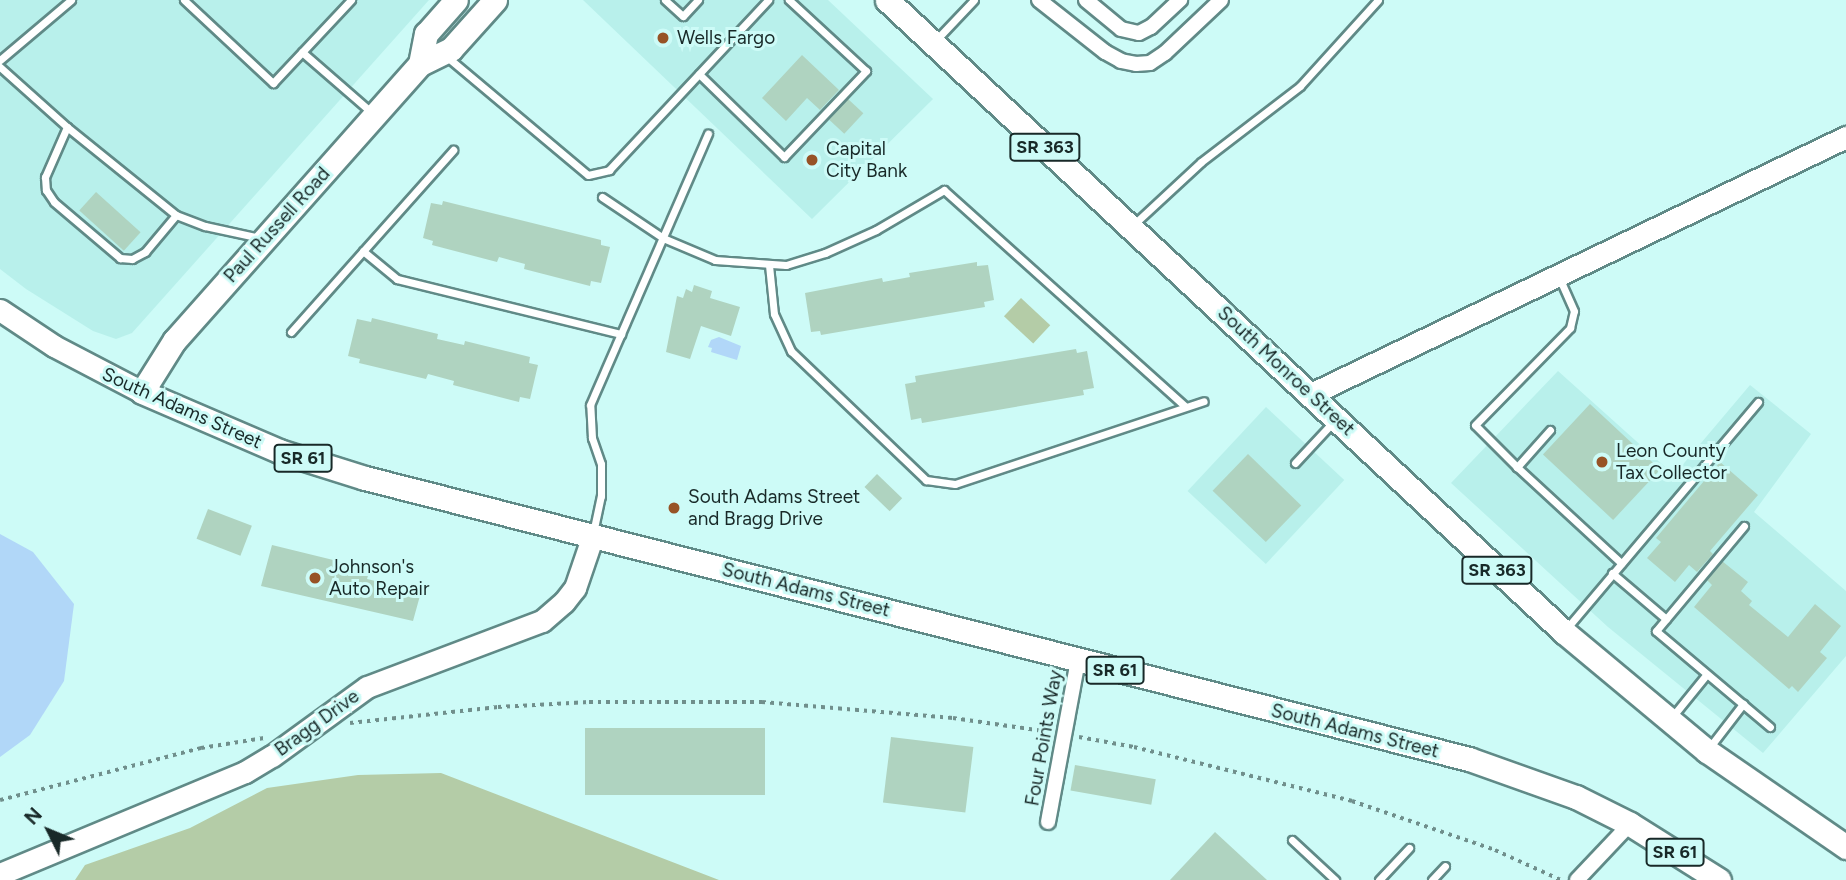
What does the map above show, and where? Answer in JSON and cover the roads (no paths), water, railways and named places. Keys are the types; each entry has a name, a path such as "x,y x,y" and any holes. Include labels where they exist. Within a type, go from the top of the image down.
{"main road":[{"name":"Paul Russell Road","path":"420,64 426,34 456,0"},
{"name":"Paul Russell Road","path":"142,392 174,341 374,115 420,64 451,49 495,0"},
{"name":"South Monroe Street","path":"887,0 1563,632 1698,744"},
{"name":"South Adams Street","path":"142,392 213,425 291,455 365,478 1469,759 1535,780 1630,824"},
{"name":"SR 363","path":"1698,744 1846,847"},
{"name":"SR 61","path":"1630,824 1719,880"}],"street":[{"path":"1039,0 1105,52 1121,61 1136,64 1150,63 1165,53 1221,0"},
{"path":"1086,0 1121,29 1139,33 1151,27 1180,0"},
{"path":"1311,394 1846,137"},
{"name":"South Adams Street","path":"0,310 65,352 142,392"},
{"name":"Bragg Drive","path":"0,874 245,772 377,682 542,621 564,602 575,587 593,535"},
{"name":"Four Points Way","path":"1048,822 1078,660"},
{"path":"1577,880 1630,824"}],"lane":[{"path":"0,60 71,0"},
{"path":"184,0 273,83 351,0"},
{"path":"665,0 682,16 698,0"},
{"path":"443,53 588,175 609,170 768,0"},
{"path":"699,74 784,157 866,71 789,0"},
{"path":"934,43 974,0"},
{"path":"1131,227 1201,162 1300,86 1378,0"},
{"path":"302,52 374,115"},
{"path":"0,67 67,127 176,215 205,226 264,239"},
{"path":"67,127 45,177 46,190 54,202 120,258 132,259 145,252 176,215"},
{"path":"593,535 601,496 601,464 592,438 590,405 708,134"},
{"path":"291,332 453,150"},
{"path":"602,197 663,238 715,260 786,265 825,253 876,230 944,190 1185,406"},
{"path":"363,251 397,279 621,334"},
{"path":"769,265 774,314 791,351 926,480 955,484 1204,401"},
{"path":"1559,275 1574,311 1570,328 1475,425 1621,563"},
{"path":"1563,632 1758,402"},
{"path":"1295,463 1336,418"},
{"path":"1517,467 1550,430"},
{"path":"1744,526 1656,631 1770,727"},
{"path":"1612,573 1666,619"},
{"path":"1669,721 1707,674"},
{"path":"1698,744 1743,704"},
{"path":"1292,840 1335,880"},
{"path":"1379,880 1409,848"},
{"path":"1432,880 1445,866"}],"place":[{"name":"Wells Fargo","path":"663,38"},
{"name":"Capital City Bank","path":"812,160"},
{"name":"Leon County Tax Collector","path":"1602,462"},
{"name":"South Adams Street and Bragg Drive","path":"674,508"},
{"name":"Johnson's Auto Repair","path":"315,578"}]}
